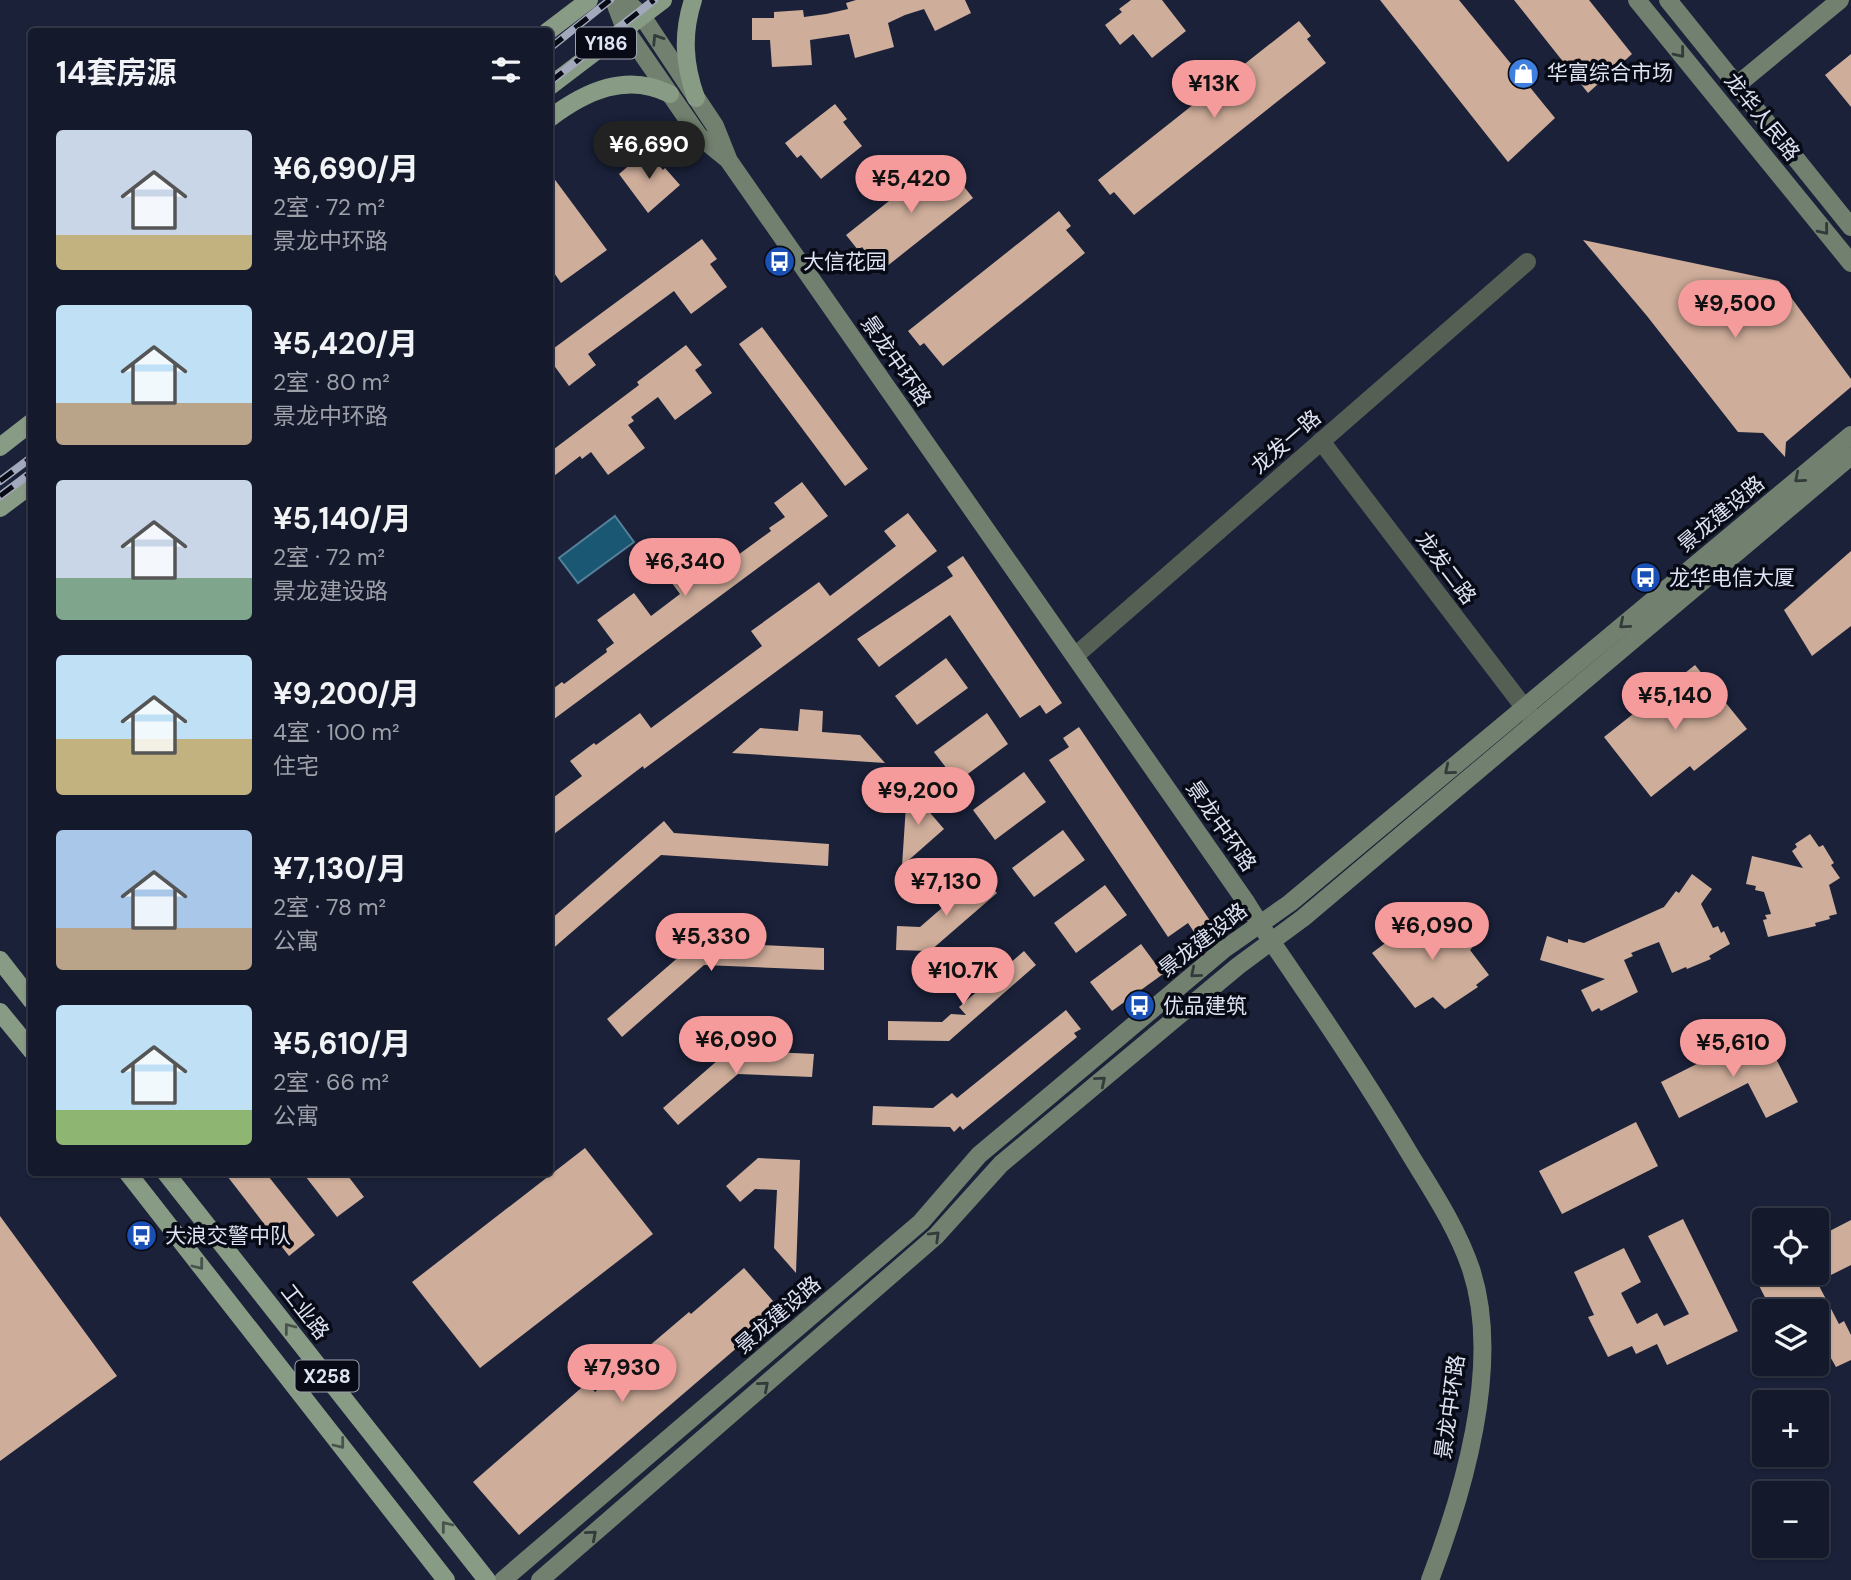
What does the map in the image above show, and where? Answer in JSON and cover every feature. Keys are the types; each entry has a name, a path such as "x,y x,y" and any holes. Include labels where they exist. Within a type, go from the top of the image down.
{"main road":[{"name":"Y186","path":"552,28 589,0"},
{"name":"景龙中环路","path":"614,0 625,29 699,136 729,160"},
{"name":"景龙中环路","path":"625,0 642,16 715,126 729,160 1298,981 1402,1140 1446,1213 1471,1270 1480,1330 1478,1398 1462,1479 1430,1580"},
{"name":"Y186","path":"553,84 663,0"},
{"path":"693,0 688,19 685,55 696,97"},
{"name":"龙华人民路","path":"1637,0 1851,263"},
{"name":"龙华人民路","path":"1668,0 1851,227"},
{"path":"1737,85 1840,0"},
{"path":"553,116 591,91 610,86 643,85 659,88 670,94"},
{"path":"0,447 28,425"},
{"name":"景龙建设路","path":"540,1580 936,1237 1001,1164 1238,966 1303,918 1530,715 1851,435"},
{"name":"景龙建设路","path":"503,1580 921,1222 979,1155 1223,950 1290,904 1851,456"},
{"path":"0,508 28,487"},
{"path":"0,960 28,996"},
{"path":"0,1012 28,1047"},
{"name":"X258","path":"130,1176 446,1580"},
{"name":"工业路","path":"168,1176 487,1580"}],"street":[{"name":"龙发一路","path":"1075,656 1527,262"},
{"name":"龙发二路","path":"1321,441 1530,715"}],"water":[{"path":"615,516 634,542 578,583 559,558"}],"building":[{"path":"856,0 965,0 971,13 935,31 924,9 905,15 888,23 894,47 855,58 849,34 810,40 812,65 772,67 770,40 752,40 752,18 774,18 774,12 803,10 804,17 826,14 848,9 846,3"},
{"path":"1131,0 1162,0 1186,31 1152,58 1133,34 1120,45 1105,25 1122,12 1119,9"},
{"path":"1380,0 1459,0 1555,118 1508,162"},
{"path":"1514,0 1589,0 1632,54 1588,93"},
{"path":"1299,21 1311,36 1307,39 1326,63 1134,215 1114,192 1110,195 1098,180"},
{"path":"1851,54 1851,107 1825,75"},
{"path":"835,104 847,119 843,122 862,146 821,179 801,155 797,158 785,143"},
{"path":"646,151 680,185 648,213 619,174"},
{"path":"946,156 959,171 954,174 973,198 881,271 862,247 858,250 846,235"},
{"path":"553,177 607,250 561,283 553,271"},
{"path":"1059,211 1071,226 1066,230 1085,253 943,366 924,343 920,346 908,331"},
{"path":"702,239 717,259 710,264 727,287 691,314 674,291 588,354 596,365 569,386 553,364 553,349"},
{"path":"1583,240 1779,281 1851,379 1851,387 1786,442 1785,457 1763,433 1738,432"},
{"path":"762,327 868,469 845,486 739,344"},
{"path":"686,345 702,365 695,370 712,393 675,420 658,397 631,417 634,421 628,425 645,448 608,475 591,452 582,459 580,456 553,477 553,450 639,385 637,382"},
{"path":"802,482 828,516 553,720 553,689 562,682 564,684 607,652 606,649 614,643 597,620 634,593 651,616 680,594 663,571 700,544 716,567 725,561 727,563 771,531 769,528 785,517 774,503"},
{"path":"908,513 937,551 553,835 553,798 582,776 570,761 640,713 651,728 762,646 751,631 819,582 830,596 896,546 884,531"},
{"path":"1851,551 1851,626 1812,656 1784,610"},
{"path":"963,556 1062,703 1046,714 1040,705 1020,718 950,615 879,667 857,639 953,576 947,567"},
{"path":"946,658 968,688 917,725 895,696"},
{"path":"1695,665 1747,729 1694,771 1690,766 1651,797 1604,737"},
{"path":"800,709 823,711 822,732 860,735 885,763 732,753 760,728 798,731"},
{"path":"987,713 1008,744 957,782 934,752"},
{"path":"1079,727 1211,922 1194,932 1188,923 1168,937 1049,760 1069,747 1063,738"},
{"path":"1024,772 1046,802 995,840 973,810"},
{"path":"907,786 944,829 902,866 906,805"},
{"path":"664,821 674,833 829,844 828,866 661,855 553,948 553,917"},
{"path":"1063,830 1085,860 1034,897 1012,868"},
{"path":"1810,834 1819,847 1823,845 1840,878 1829,885 1837,914 1815,923 1816,926 1768,937 1763,920 1767,919 1765,915 1771,914 1764,892 1755,890 1756,886 1746,884 1752,856 1803,868 1792,851 1797,847 1795,844"},
{"path":"981,874 997,893 930,951 896,950 897,926 920,927"},
{"path":"1692,874 1712,889 1701,904 1713,928 1718,926 1721,933 1724,931 1730,944 1709,956 1711,959 1672,973 1659,942 1631,953 1633,956 1624,960 1638,992 1601,1011 1599,1008 1592,1012 1581,990 1605,979 1540,960 1547,936 1568,943 1568,939 1584,943 1664,907 1676,891 1679,893"},
{"path":"1105,885 1127,915 1076,953 1054,923"},
{"path":"1414,912 1437,941 1468,918 1483,936 1470,950 1489,975 1476,985 1478,987 1445,1009 1433,997 1415,1008 1372,953 1396,935 1391,929"},
{"path":"696,942 824,948 824,970 704,965 622,1037 607,1019"},
{"path":"1141,944 1163,974 1112,1011 1090,982"},
{"path":"1024,951 1036,965 949,1041 888,1040 888,1021 942,1022 951,1014 966,1015 959,1007"},
{"path":"1066,1010 1081,1029 1074,1033 1077,1037 963,1130 960,1126 954,1132 950,1127 872,1125 873,1106 933,1108 952,1093 957,1098"},
{"path":"1762,1031 1798,1102 1766,1118 1748,1083 1679,1118 1661,1082"},
{"path":"709,1049 814,1054 812,1077 738,1074 678,1125 663,1108 718,1060"},
{"path":"1636,1122 1658,1166 1562,1214 1539,1171"},
{"path":"585,1148 653,1234 480,1368 412,1282 549,1176 553,1176 553,1173"},
{"path":"758,1158 800,1160 796,1273 774,1248 777,1190 755,1189 740,1202 726,1186"},
{"path":"227,1176 268,1176 315,1235 289,1256"},
{"path":"305,1176 348,1176 364,1197 337,1217"},
{"path":"0,1216 117,1376 0,1461"},
{"path":"1683,1219 1738,1331 1667,1365 1657,1344 1636,1354 1632,1346 1608,1357 1588,1317 1594,1315 1574,1272 1624,1248 1641,1282 1621,1293 1637,1324 1657,1313 1664,1326 1689,1314 1648,1236"},
{"path":"1851,1220 1851,1265 1829,1276 1829,1231"},
{"path":"744,1268 781,1310 519,1535 473,1482 587,1383 595,1392"},
{"path":"1759,1285 1819,1285 1826,1299 1766,1299"},
{"path":"1829,1305 1839,1324 1844,1321 1851,1335 1851,1360 1836,1367 1829,1355"}],"railway":[{"path":"553,46 610,0"},
{"path":"553,80 654,0"},
{"path":"0,481 28,460"},
{"path":"0,496 28,475"}],"place":[{"name":"华富综合市场","path":"1524,73"},
{"name":"大信花园","path":"780,262"},
{"name":"龙华电信大厦","path":"1646,578"},
{"name":"优品建筑","path":"1140,1006"},
{"name":"大浪交警中队","path":"142,1236"}]}
